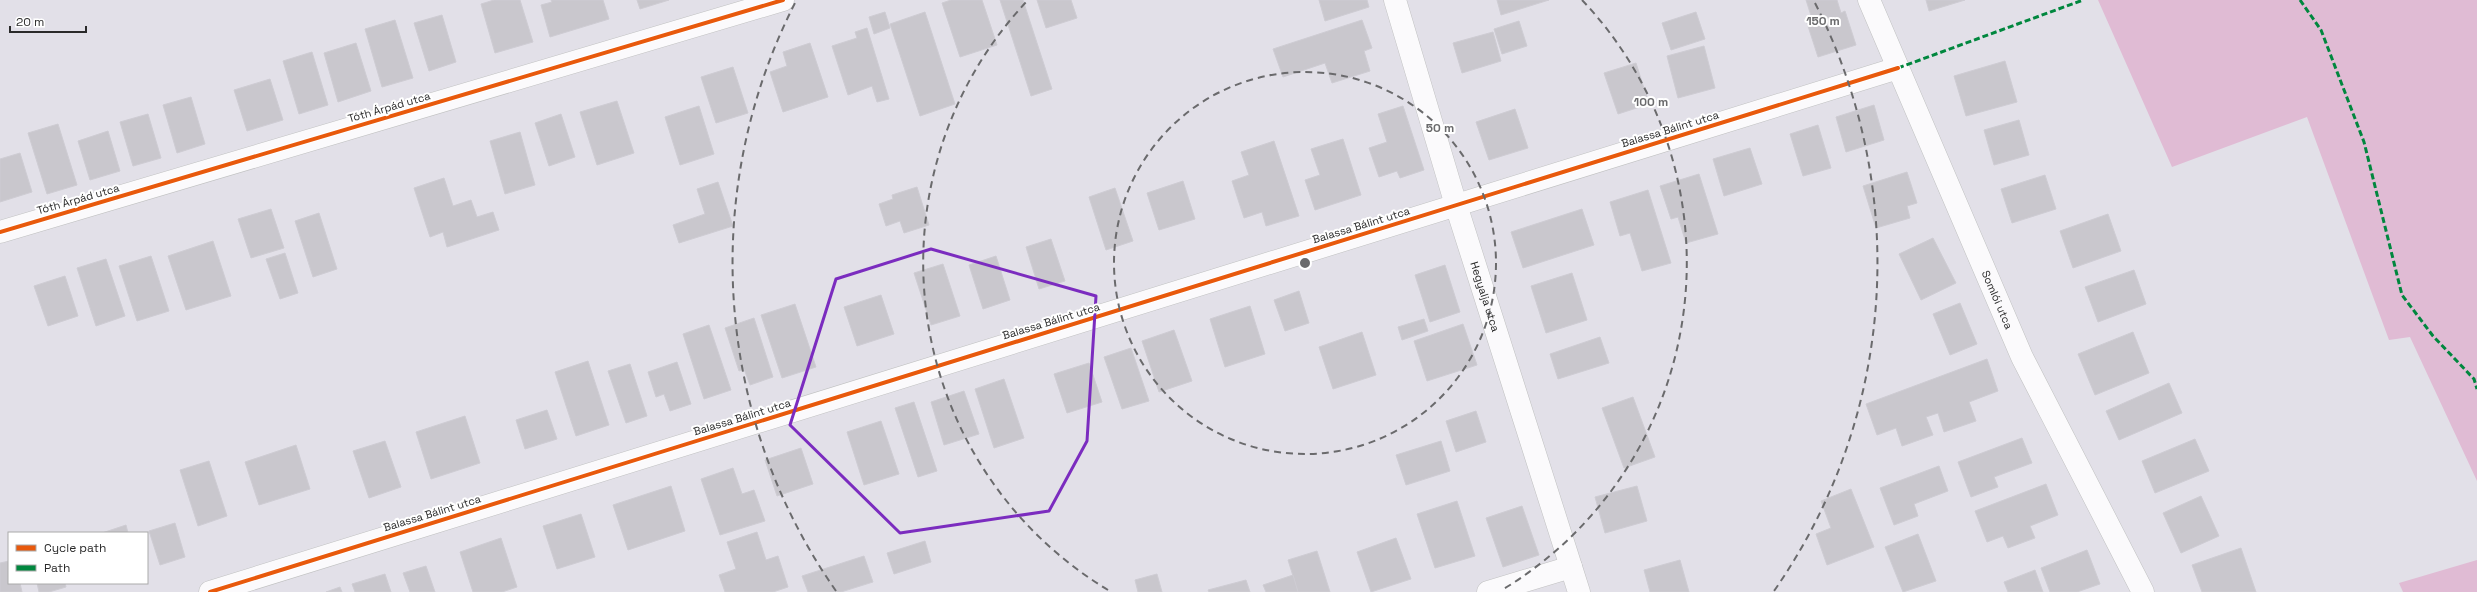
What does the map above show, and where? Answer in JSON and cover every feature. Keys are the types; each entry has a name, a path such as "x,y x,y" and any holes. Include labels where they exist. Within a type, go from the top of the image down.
{"street":[{"name":"Tóth Árpád utca","path":"0,232 783,0"},
{"name":"Hegyalja utca","path":"1395,0 1456,205 1579,592"},
{"name":"Somlói utca","path":"1869,0 2022,357 2143,592"},
{"name":"Balassa Bálint utca","path":"210,592 1898,68"},
{"path":"1488,592 1571,567"}],"highlighted area":[{"path":"931,249 1096,296 1087,441 1049,511 900,533 790,425 836,279"}],"shaded area":[{"path":"2098,0 2477,0 2477,481 2410,337 2389,340 2307,117 2172,167"},
{"path":"2477,560 2477,592 2403,592 2399,583"}],"building":[{"path":"494,0 520,0 533,42 495,53 481,4"},
{"path":"551,0 603,0 609,19 550,37 541,5 552,2"},
{"path":"637,0 669,0 640,9"},
{"path":"951,0 982,0 997,45 960,57 942,3"},
{"path":"1000,0 1023,0 1052,89 1031,96"},
{"path":"1037,0 1071,0 1077,18 1046,28"},
{"path":"1319,0 1367,0 1369,7 1325,21"},
{"path":"1497,0 1549,0 1501,15"},
{"path":"1806,0 1837,0 1841,13 1845,11 1856,45 1818,57 1807,23 1813,22"},
{"path":"1926,0 1965,0 1929,11"},
{"path":"885,12 890,28 874,34 869,17"},
{"path":"925,12 955,104 920,116 890,24"},
{"path":"1696,12 1705,39 1671,50 1662,23"},
{"path":"442,15 456,62 429,71 414,23"},
{"path":"395,20 413,78 382,87 365,29"},
{"path":"1362,20 1372,48 1364,51 1370,71 1332,83 1325,63 1283,77 1273,49"},
{"path":"1519,21 1527,46 1502,54 1494,29"},
{"path":"867,28 889,99 877,102 872,86 848,95 832,46 857,38 855,32"},
{"path":"1493,32 1501,61 1462,73 1453,43"},
{"path":"356,43 371,91 338,102 324,53"},
{"path":"810,43 828,97 783,112 770,72 787,66 783,52"},
{"path":"1704,46 1715,88 1678,98 1667,56"},
{"path":"312,52 328,105 299,114 283,61"},
{"path":"2005,61 2017,102 1966,116 1954,76"},
{"path":"1636,63 1649,104 1618,114 1604,73"},
{"path":"733,67 748,113 716,123 701,77"},
{"path":"270,79 283,120 247,131 234,90"},
{"path":"191,97 205,144 177,153 163,105"},
{"path":"617,101 634,153 597,165 580,112"},
{"path":"1874,105 1884,140 1846,152 1836,117"},
{"path":"699,106 714,154 680,165 665,117"},
{"path":"1403,106 1424,170 1400,178 1397,171 1379,177 1369,148 1387,142 1378,114"},
{"path":"1515,109 1528,148 1489,160 1476,122"},
{"path":"148,114 161,158 133,166 120,122"},
{"path":"561,114 575,157 549,166 535,123"},
{"path":"2019,120 2029,155 1994,165 1984,130"},
{"path":"58,124 77,185 47,194 28,133"},
{"path":"1818,125 1831,168 1803,176 1790,134"},
{"path":"108,131 120,171 90,180 78,141"},
{"path":"520,132 535,185 505,194 490,141"},
{"path":"1343,139 1361,195 1315,210 1305,180 1320,175 1311,149"},
{"path":"1274,141 1299,216 1266,226 1262,212 1244,218 1232,181 1249,175 1241,152"},
{"path":"1750,148 1762,184 1724,196 1713,159"},
{"path":"20,153 32,192 0,202 0,159"},
{"path":"1907,172 1917,203 1907,206 1910,218 1876,228 1863,186"},
{"path":"1699,174 1718,234 1686,243 1678,217 1671,219 1660,186"},
{"path":"2045,175 2056,209 2012,223 2001,189"},
{"path":"444,178 453,206 471,200 477,217 493,212 499,230 447,247 443,232 430,237 414,188"},
{"path":"1183,181 1195,219 1159,230 1147,193"},
{"path":"718,182 733,226 679,243 673,225 705,214 697,189"},
{"path":"917,187 929,225 904,233 900,221 886,226 879,204 893,199 892,195"},
{"path":"1115,188 1133,241 1106,250 1089,197"},
{"path":"1648,190 1671,263 1642,271 1630,233 1620,236 1610,202"},
{"path":"271,209 284,248 251,258 238,219"},
{"path":"1582,209 1594,245 1523,268 1511,232"},
{"path":"319,213 337,269 313,277 295,221"},
{"path":"2108,214 2121,251 2073,268 2060,231"},
{"path":"1933,238 1956,283 1921,300 1899,254"},
{"path":"1051,239 1065,281 1039,289 1026,247"},
{"path":"213,241 231,296 186,310 168,256"},
{"path":"285,253 298,293 280,299 266,259"},
{"path":"151,256 169,311 137,321 119,266"},
{"path":"996,256 1010,300 983,309 969,265"},
{"path":"106,259 125,316 96,326 77,268"},
{"path":"943,264 960,316 931,325 914,273"},
{"path":"1445,265 1460,312 1430,322 1415,275"},
{"path":"2134,270 2146,304 2098,322 2085,287"},
{"path":"1572,273 1587,320 1546,333 1531,286"},
{"path":"65,276 78,316 48,326 34,286"},
{"path":"1299,291 1309,323 1285,331 1274,300"},
{"path":"881,295 894,334 857,346 844,307"},
{"path":"1960,303 1977,344 1950,355 1933,314"},
{"path":"795,304 816,367 782,378 761,315"},
{"path":"1250,306 1265,354 1225,367 1210,319"},
{"path":"754,318 773,377 750,385 744,369 739,371 725,328"},
{"path":"1424,319 1428,331 1402,340 1398,327"},
{"path":"1463,324 1477,365 1427,381 1414,341"},
{"path":"709,325 731,390 704,399 683,334"},
{"path":"1174,330 1192,381 1159,392 1142,341"},
{"path":"1362,332 1376,375 1333,389 1319,347"},
{"path":"2133,332 2149,373 2095,395 2078,354"},
{"path":"1600,337 1609,363 1558,379 1550,354"},
{"path":"1131,348 1149,401 1122,409 1104,357"},
{"path":"1987,359 1998,391 1969,402 1976,421 1944,432 1938,413 1926,417 1933,435 1902,446 1896,428 1877,435 1866,404"},
{"path":"588,361 609,425 576,436 555,372"},
{"path":"677,362 691,404 670,411 664,394 656,397 648,372"},
{"path":"1089,363 1102,402 1067,413 1054,374"},
{"path":"630,364 647,416 626,423 608,371"},
{"path":"1004,379 1024,438 994,448 975,389"},
{"path":"2169,383 2182,413 2119,440 2106,411"},
{"path":"964,391 979,434 944,445 931,402"},
{"path":"1633,397 1655,457 1624,468 1602,408"},
{"path":"914,402 937,471 918,477 895,408"},
{"path":"547,410 557,439 525,449 516,420"},
{"path":"1476,411 1486,442 1456,452 1446,421"},
{"path":"465,416 480,463 431,479 416,432"},
{"path":"881,421 899,474 864,485 847,432"},
{"path":"2022,438 2032,463 1994,477 1998,487 1971,497 1958,462"},
{"path":"2195,439 2209,471 2155,493 2142,461"},
{"path":"385,441 401,487 369,498 353,451"},
{"path":"1441,441 1450,471 1406,485 1396,455"},
{"path":"296,445 310,489 259,505 245,462"},
{"path":"801,448 813,484 777,496 765,460"},
{"path":"209,461 227,516 198,526 180,470"},
{"path":"1939,466 1948,491 1914,504 1918,516 1894,525 1880,488"},
{"path":"733,468 742,494 754,490 765,521 720,535 701,479"},
{"path":"2046,484 2058,515 2030,526 2035,538 2008,548 2003,536 1987,542 1975,511"},
{"path":"671,486 685,531 628,550 613,505"},
{"path":"1637,486 1647,521 1605,533 1595,497"},
{"path":"1851,489 1874,547 1827,565 1816,534 1831,528 1821,501"},
{"path":"2201,496 2219,536 2181,553 2163,513"},
{"path":"1457,501 1475,556 1435,568 1417,514"},
{"path":"1522,506 1539,555 1503,567 1486,518"},
{"path":"581,514 595,557 557,569 543,526"},
{"path":"175,523 185,557 160,565 149,531"},
{"path":"126,525 128,532 105,532"},
{"path":"757,532 766,560 778,556 788,587 773,592 725,592 719,575 736,569 727,542"},
{"path":"1918,534 1936,581 1903,592 1885,547"},
{"path":"501,538 517,587 502,592 473,592 460,552"},
{"path":"1396,538 1411,579 1371,592 1357,552"},
{"path":"925,541 931,562 894,574 887,553"},
{"path":"2241,548 2256,592 2202,592 2192,565"},
{"path":"2087,550 2100,584 2077,592 2050,592 2041,568"},
{"path":"1317,551 1330,592 1298,592 1288,560"},
{"path":"864,556 873,582 841,592 808,592 802,576"},
{"path":"1680,560 1689,592 1650,592 1644,570"},
{"path":"8,561 8,584 20,584 22,592 0,592 0,563"},
{"path":"426,566 435,592 410,592 403,573"},
{"path":"2035,570 2043,592 2008,592 2004,582"},
{"path":"385,574 391,592 355,592 352,584"},
{"path":"1157,574 1162,592 1138,592 1135,580"},
{"path":"1293,575 1298,592 1266,592 1263,585"},
{"path":"1246,580 1250,592 1209,592 1208,590"},
{"path":"37,584 65,584 66,587 49,592 39,592"},
{"path":"340,587 342,592 326,592"}],"marked path":[{"path":"1898,68 2083,0"},
{"path":"2300,0 2321,30 2364,142 2402,295 2433,336 2474,379 2477,389"}],"cycle path":[{"path":"0,232 783,0"},
{"path":"210,592 1898,68"}]}
